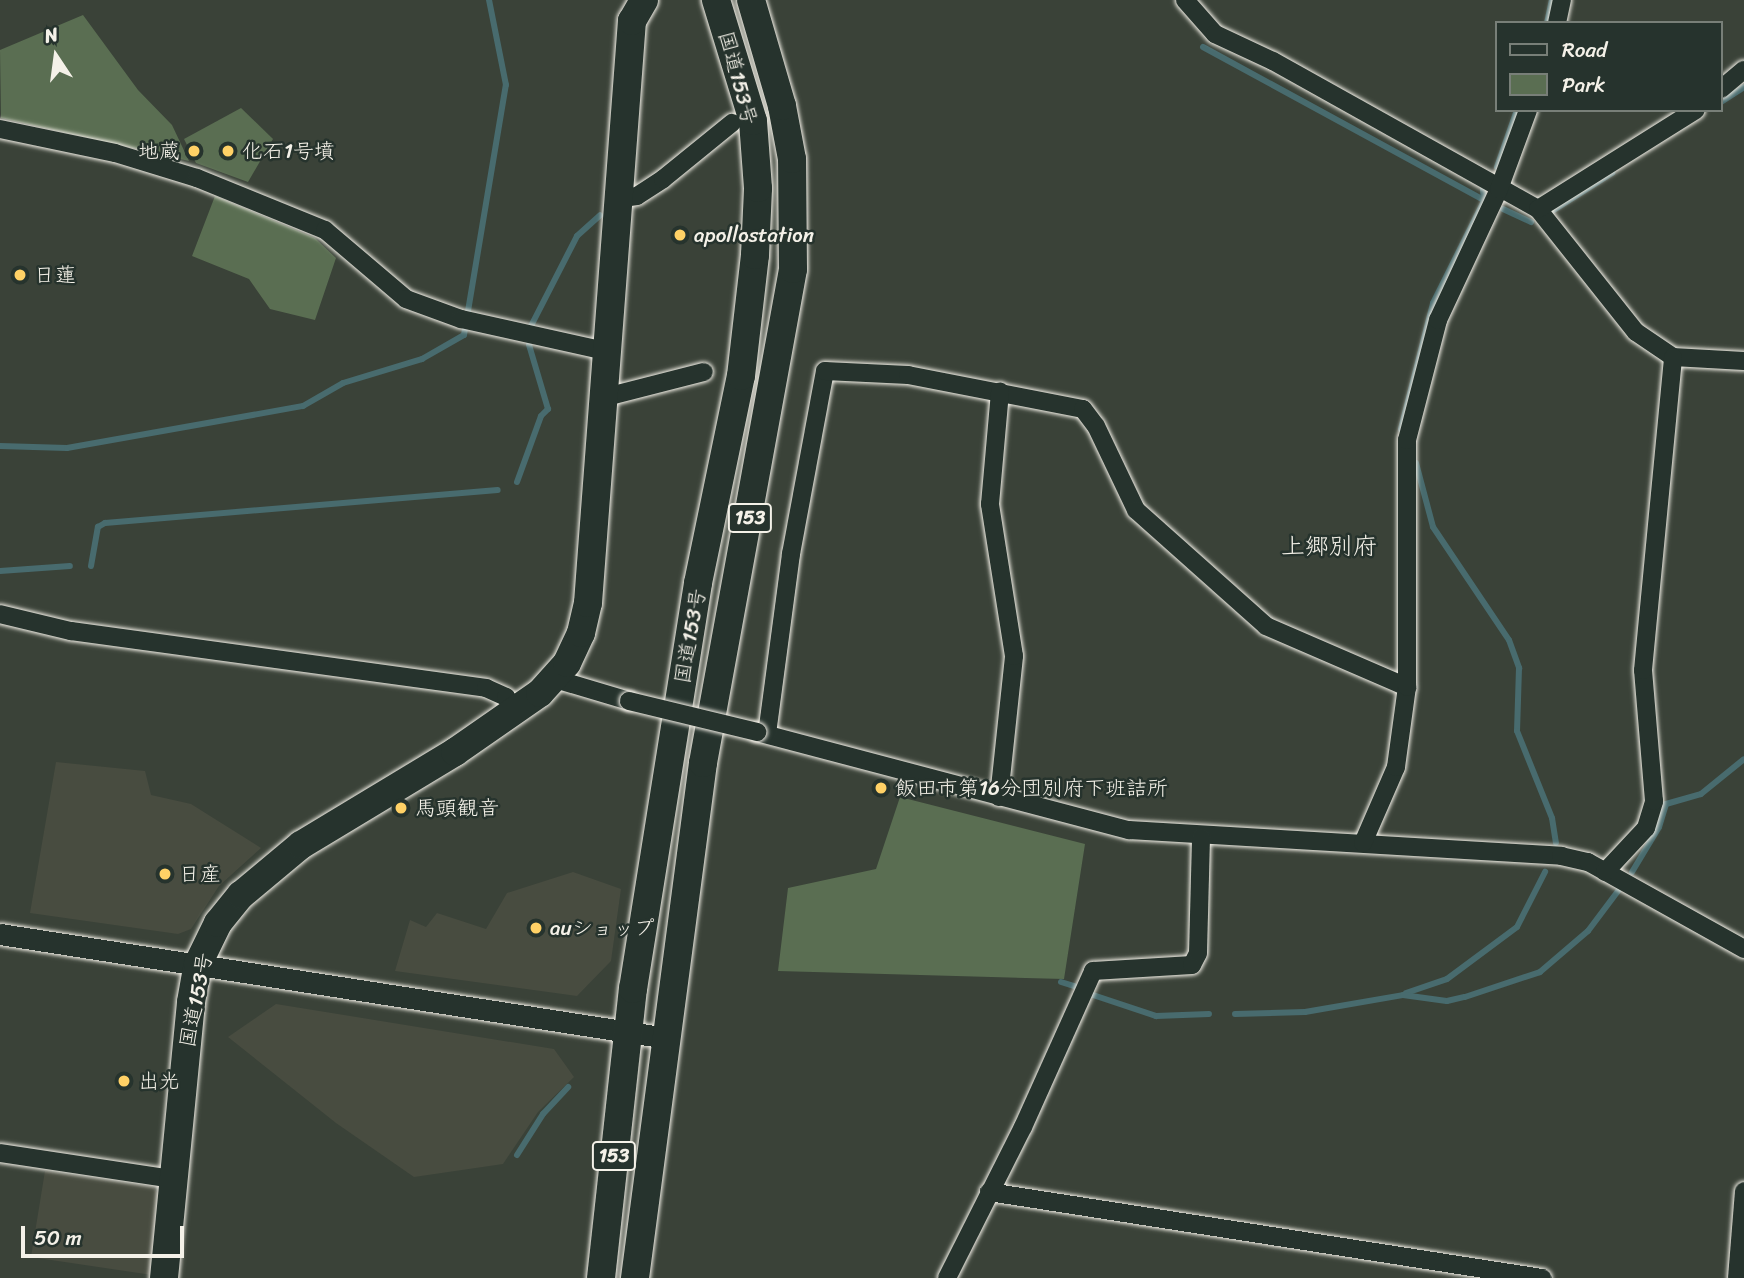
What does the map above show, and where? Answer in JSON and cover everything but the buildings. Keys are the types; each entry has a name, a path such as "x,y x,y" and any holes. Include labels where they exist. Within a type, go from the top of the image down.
{"highway":[{"path":"555,679 582,633 588,603 616,199 632,22 644,0"},
{"name":"国道153号","path":"601,1278 627,1034 698,583 741,376 755,255 758,188 753,121 716,0"},
{"name":"国道153号","path":"635,1278 704,763 793,269 792,159 751,0"},
{"name":"国道153号","path":"164,1278 171,1179 198,964 218,923 272,867 515,712 555,679"}],"street":[{"path":"1185,0 1215,34 1273,61 1538,209 1636,332 1673,358 1744,361"},
{"path":"1557,21 1562,0"},
{"path":"1723,87 1744,70"},
{"path":"1363,843 1396,767 1407,687 1407,440 1438,320 1499,189 1527,112"},
{"path":"1538,209 1693,112"},
{"path":"616,199 637,196 663,179 732,123"},
{"path":"0,130 169,168 284,211 325,230 390,282 406,299 468,321 605,351"},
{"path":"1605,872 1646,828 1654,801 1643,670 1673,358"},
{"path":"602,398 704,372"},
{"path":"762,733 825,372 908,375 1083,409 1096,426 1136,510 1266,626 1407,687"},
{"path":"999,797 1014,656 990,503 1000,391"},
{"path":"0,614 71,631 486,688 506,697 515,712"},
{"path":"555,679 629,701 762,733 1129,830 1551,854 1588,862 1744,949"},
{"path":"947,1278 1093,971 1192,965 1199,953 1201,836"},
{"path":"0,934 627,1034 667,1038"},
{"path":"0,1153 171,1179"},
{"path":"1737,1278 1744,1191"},
{"path":"989,1192 1542,1278"}],"shaded area":[{"path":"56,762 145,771 151,795 191,804 261,848 219,886 191,929 178,934 30,913"},
{"path":"573,872 621,889 611,961 577,996 395,971 410,920 426,927 437,913 486,929 507,893"},
{"path":"276,1004 554,1049 574,1077 538,1112 503,1164 414,1177 336,1123 228,1037"},
{"path":"45,1171 153,1187 160,1197 152,1275 31,1257"}],"green space":[{"path":"83,15 138,90 172,125 189,161 1,118 0,50"},
{"name":"化石1号墳","path":"241,108 273,139 248,182 196,163 184,139"},
{"path":"215,196 315,238 336,258 315,320 270,309 249,279 192,256"},
{"path":"900,797 1085,844 1064,979 778,971 788,888 876,869"}],"waterway":[{"path":"0,446 67,448 303,406 343,383 422,359 464,335 506,85 489,0"},
{"path":"1547,21 1552,0"},
{"path":"1203,47 1484,200"},
{"path":"1723,101 1744,87"},
{"path":"1497,167 1516,112"},
{"path":"1549,213 1612,173"},
{"path":"1401,429 1433,303 1484,201 1483,189"},
{"path":"1503,209 1531,222"},
{"path":"531,326 577,236 600,215"},
{"path":"517,482 541,416 548,409 529,345"},
{"path":"1416,463 1433,527 1509,640 1519,668 1517,731 1552,818 1556,843"},
{"path":"91,566 98,527 105,523 498,490"},
{"path":"0,571 70,566"},
{"path":"1632,872 1659,827 1666,804 1701,794 1744,759"},
{"path":"1406,993 1447,979 1517,927 1545,872"},
{"path":"1235,1014 1305,1012 1403,995 1447,1001 1465,997 1540,972 1588,931 1618,891"},
{"path":"1061,982 1074,986"},
{"path":"1090,994 1156,1016 1209,1014"},
{"path":"517,1155 543,1114 568,1087"}],"place":[{"name":"地蔵","path":"194,151"},
{"name":"化石1号墳","path":"228,151"},
{"name":"apollostation","path":"680,235"},
{"name":"日蓮","path":"20,275"},
{"name":"飯田市第16分団別府下班詰所","path":"881,788"},
{"name":"馬頭観音","path":"401,808"},
{"name":"日産","path":"165,874"},
{"name":"auショップ","path":"536,928"},
{"name":"出光","path":"124,1081"}],"district":[{"name":"上郷別府","path":"1329,547"}]}
